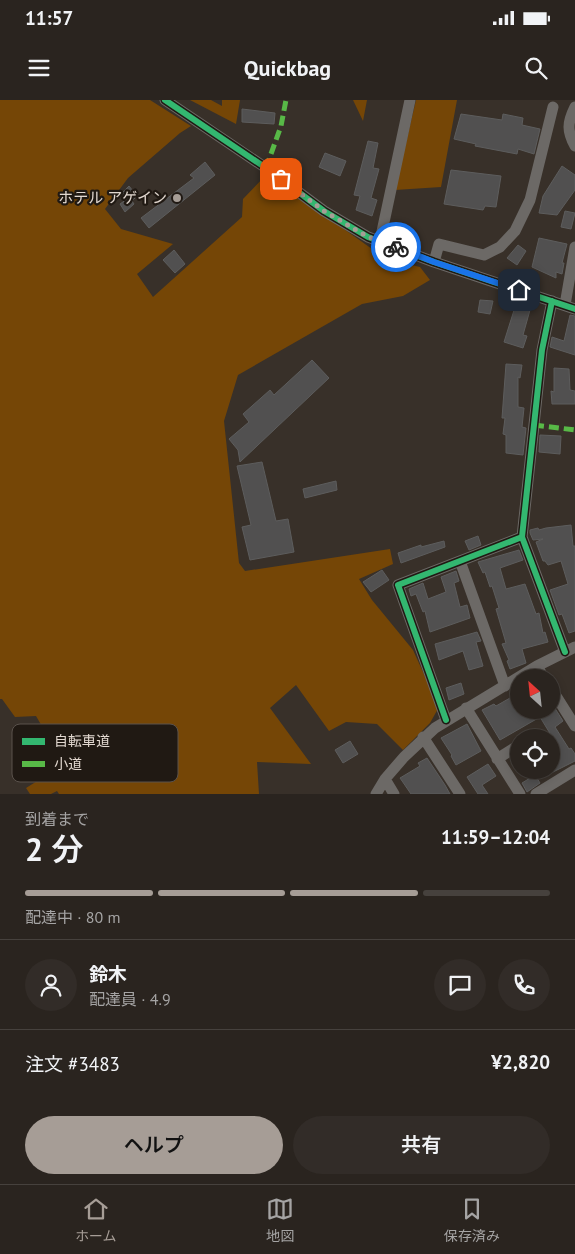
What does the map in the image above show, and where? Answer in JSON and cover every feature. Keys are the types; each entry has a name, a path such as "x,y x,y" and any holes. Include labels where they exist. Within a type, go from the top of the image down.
{"street":[{"path":"165,100 266,168 324,211 368,237 434,262 570,307 575,247"},
{"path":"380,241 410,100"},
{"path":"434,262 439,244 484,255 500,247 515,231 530,200 553,107"},
{"path":"575,107 571,115 568,133 575,146"},
{"path":"376,794 385,779 423,737 466,708 537,666 570,650 522,537 542,350 552,301"},
{"path":"446,720 398,585 522,537"},
{"path":"460,561 505,686"},
{"path":"560,702 575,726"},
{"path":"466,708 520,794"},
{"path":"423,737 460,794"},
{"path":"497,759 510,751"},
{"path":"536,794 575,770"},
{"path":"385,779 394,794"}],"shaded area":[{"path":"0,100 150,100 191,126 180,133 128,178 105,209 121,229 173,244 137,274 153,297 242,217 243,199 267,174 386,259 420,267 430,280 403,296 362,304 238,375 224,421 239,563 245,571 390,549 393,564 359,579 372,600 413,650 439,707 430,723 403,750 377,724 346,722 329,731 296,685 270,708 311,764 257,762 259,794 59,794 57,791 51,794 30,794 26,788 36,782 178,782 178,724 41,724 36,716 15,717 2,699 0,699"},
{"path":"190,100 211,100 222,106 222,100 240,100 236,124"},
{"path":"353,100 367,100 363,121"},
{"path":"416,100 457,100 441,187 395,190"}],"building":[{"path":"242,109 275,113 274,124 242,122"},
{"path":"461,114 502,120 503,114 523,118 522,125 540,129 534,154 518,149 517,154 475,146 476,144 454,139"},
{"path":"368,141 378,143 373,168 379,169 371,198 377,200 372,216 356,210 360,196 354,195"},
{"path":"325,153 346,161 340,176 319,167"},
{"name":"ホテル アゲイン","path":"205,162 215,175 149,228 141,218 194,178 190,175"},
{"path":"562,166 575,175 575,190 557,215 539,213 543,196"},
{"path":"451,170 501,176 496,207 485,206 483,210 444,204"},
{"path":"129,186 137,196 132,201 134,204 125,212 120,204 127,199 122,193"},
{"path":"565,211 575,213 571,229 561,227"},
{"path":"539,238 567,244 562,263 564,263 562,274 556,272 556,278 532,267"},
{"path":"518,245 526,251 517,265 507,258"},
{"path":"174,250 185,264 175,273 163,260"},
{"path":"480,300 493,301 490,314 478,312"},
{"path":"515,307 530,310 523,335 527,336 523,348 504,342"},
{"path":"570,315 575,316 575,355 550,347 552,337 564,341"},
{"path":"312,360 329,378 240,462 238,450 229,439 249,422 243,414 270,390 274,395"},
{"path":"506,364 522,365 520,378 518,377 518,407 524,408 522,427 526,428 523,455 506,453 506,435 503,434 505,418 502,418"},
{"path":"554,368 569,369 570,390 575,391 575,404 552,404 551,391 554,392"},
{"path":"540,435 561,436 560,454 539,452"},
{"path":"262,462 276,521 288,519 294,552 250,560 242,527 251,525 237,466"},
{"path":"336,481 337,490 305,498 303,489"},
{"path":"571,525 573,546 575,546 575,631 569,633 562,614 559,615 550,590 568,584 561,561 548,565 543,561 536,542 543,539 533,540 530,530"},
{"path":"478,536 481,545 469,550 465,541"},
{"path":"444,541 445,547 401,563 398,553 421,545 421,547"},
{"path":"519,550 523,560 500,568 506,589 525,584 536,614 539,613 543,633 545,632 548,642 522,649 526,663 510,669 507,661 509,660 502,644 506,643 496,609 499,608 492,586 490,587 485,572 483,573 478,562"},
{"path":"382,570 389,580 371,592 363,582"},
{"path":"456,571 459,581 454,583 460,607 467,605 470,618 430,632 425,611 423,612 416,594 411,596 409,589 423,583 428,599 446,592 441,577"},
{"path":"477,632 481,641 476,642 483,666 469,670 463,651 439,660 435,644"},
{"path":"461,683 464,694 449,700 446,688"},
{"path":"510,698 510,719 537,719 519,729 510,729 510,734 500,740 482,710 494,704 496,706"},
{"path":"560,716 563,721 555,727 556,729 547,729 541,719 560,719"},
{"path":"467,724 481,751 456,765 441,738"},
{"path":"560,735 569,749 571,748 575,754 575,761 560,768"},
{"path":"350,741 358,754 343,763 335,750"},
{"path":"427,758 450,794 411,794 400,778 420,766 418,763"},
{"path":"488,764 496,776 482,785 488,794 478,794 467,777"},
{"path":"528,779 538,779 540,783 527,792 522,783"}],"marked path":[{"path":"266,168 281,126 286,100"},
{"path":"534,425 575,430"}],"cycle path":[{"path":"165,100 266,168 324,211 368,237 434,262 575,309"},
{"path":"552,301 542,350 522,537 565,652"},
{"path":"446,720 398,585 522,537"}],"way so far":[{"path":"281,179 324,211 368,237 396,247"}],"place":[{"name":"ホテル アゲイン","path":"177,198"}],"route":[{"path":"396,247 434,262 519,290"}]}
